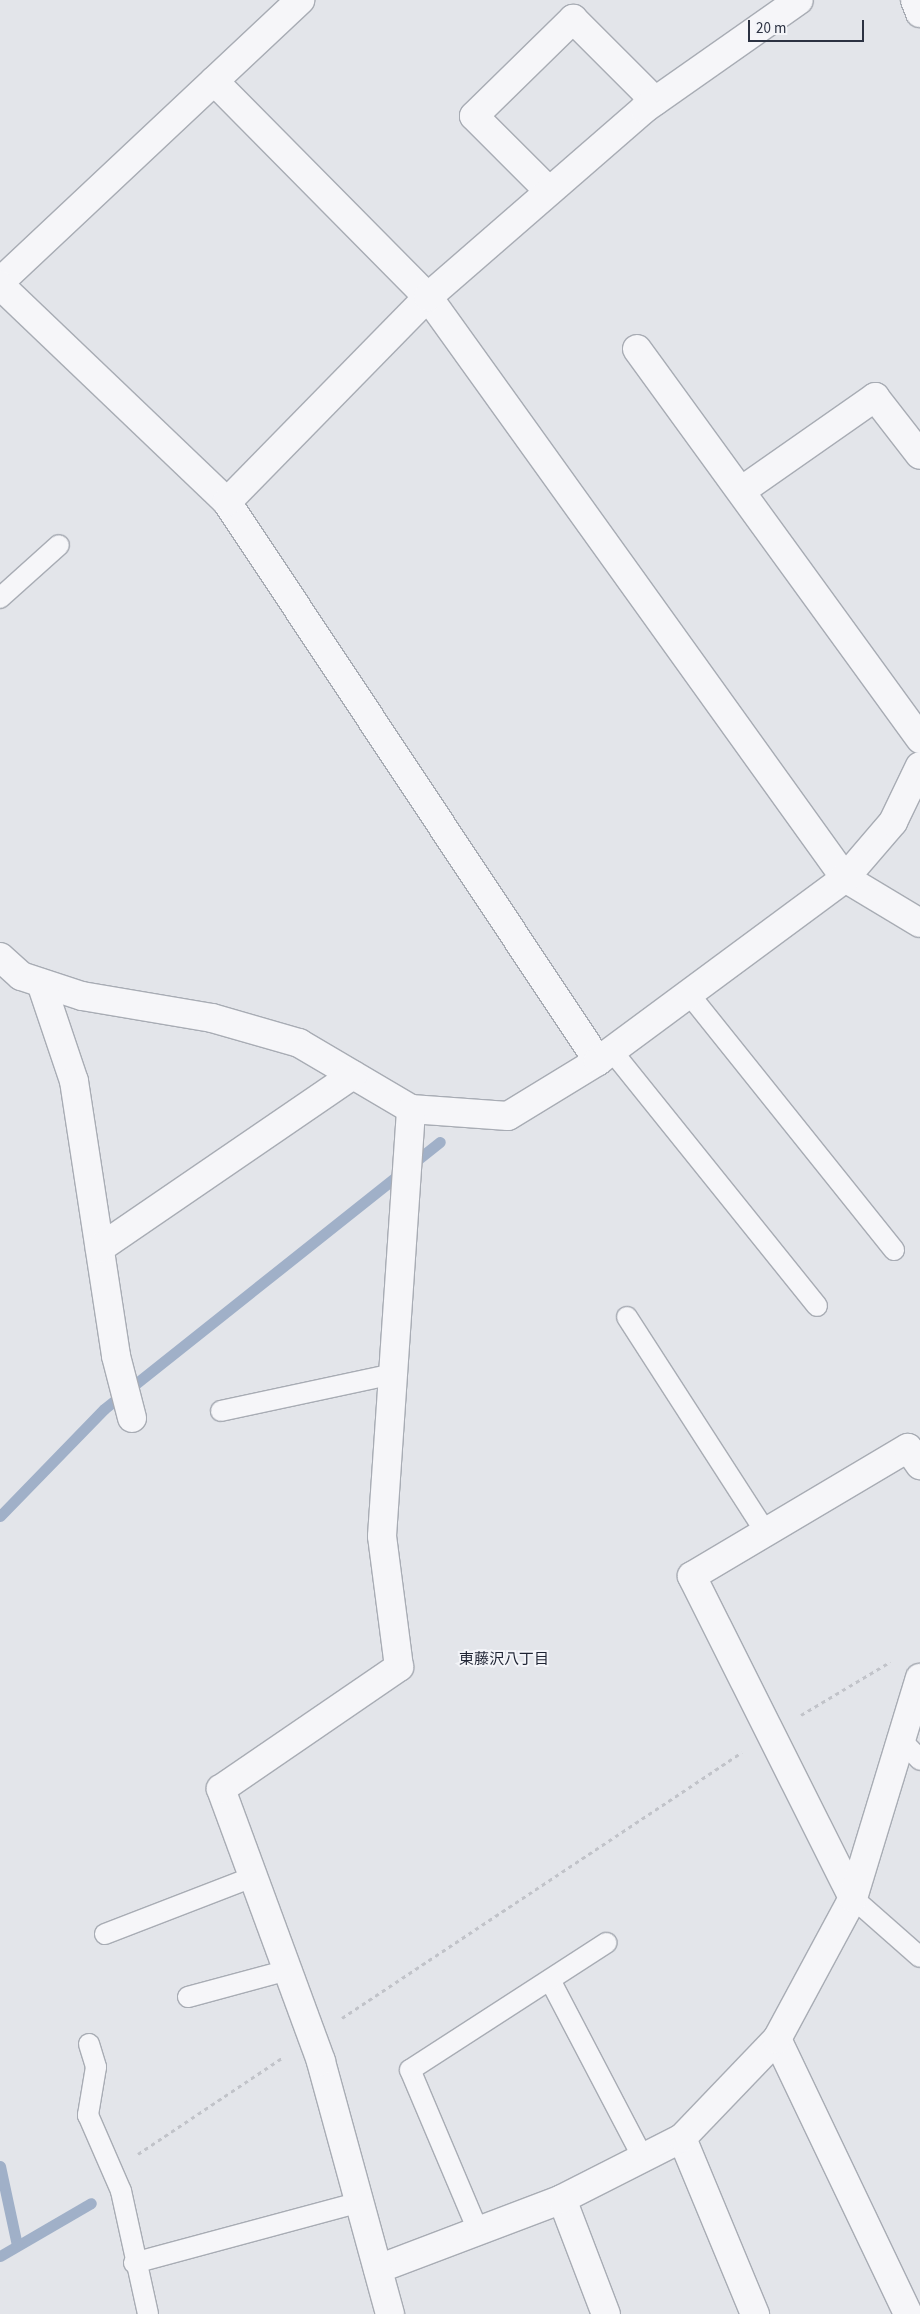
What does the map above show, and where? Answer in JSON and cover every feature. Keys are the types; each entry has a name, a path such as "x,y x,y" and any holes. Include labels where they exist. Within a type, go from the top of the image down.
{"street":[{"path":"0,282 300,0"},
{"path":"227,502 428,297 655,101 799,0"},
{"path":"915,0 920,13"},
{"path":"549,191 474,116 573,19 655,101"},
{"path":"214,80 428,297 845,878 920,923"},
{"path":"0,286 227,502 605,1056"},
{"path":"637,350 920,739"},
{"path":"741,491 875,397 920,456"},
{"path":"0,957 21,976 82,996 212,1018 299,1043 411,1109 508,1116 605,1056 845,878 893,822 920,766"},
{"path":"41,982 74,1081 116,1356 132,1418"},
{"path":"100,1248 354,1075"},
{"path":"390,2314 360,2202 312,2038 221,1789 399,1667 382,1536 411,1109"},
{"path":"853,1898 830,1845 768,1734 692,1576 908,1448 920,1465"},
{"path":"378,2269 479,2233 562,2199 682,2138 777,2039 853,1898 920,1678"},
{"path":"777,2039 908,2314"},
{"path":"682,2138 755,2314"},
{"path":"562,2199 606,2314"}],"lane":[{"path":"0,598 59,545"},
{"path":"689,994 894,1250"},
{"path":"605,1056 818,1306"},
{"path":"627,1317 765,1532"},
{"path":"221,1410 394,1374"},
{"path":"900,1739 920,1760"},
{"path":"105,1934 253,1877"},
{"path":"853,1898 920,1957"},
{"path":"479,2233 410,2070 606,1943"},
{"path":"188,1997 288,1970"},
{"path":"550,1980 643,2158"},
{"path":"89,2044 96,2068 88,2115 121,2191 134,2263 148,2314"},
{"path":"134,2263 360,2202"}],"path":[{"path":"112,2171 768,1734 893,1660"}],"waterway":[{"path":"0,1516 104,1409 440,1142"},
{"path":"0,2166 17,2245"},
{"path":"0,2256 91,2203"}],"district":[{"name":"東藤沢八丁目","path":"504,1660"}]}
